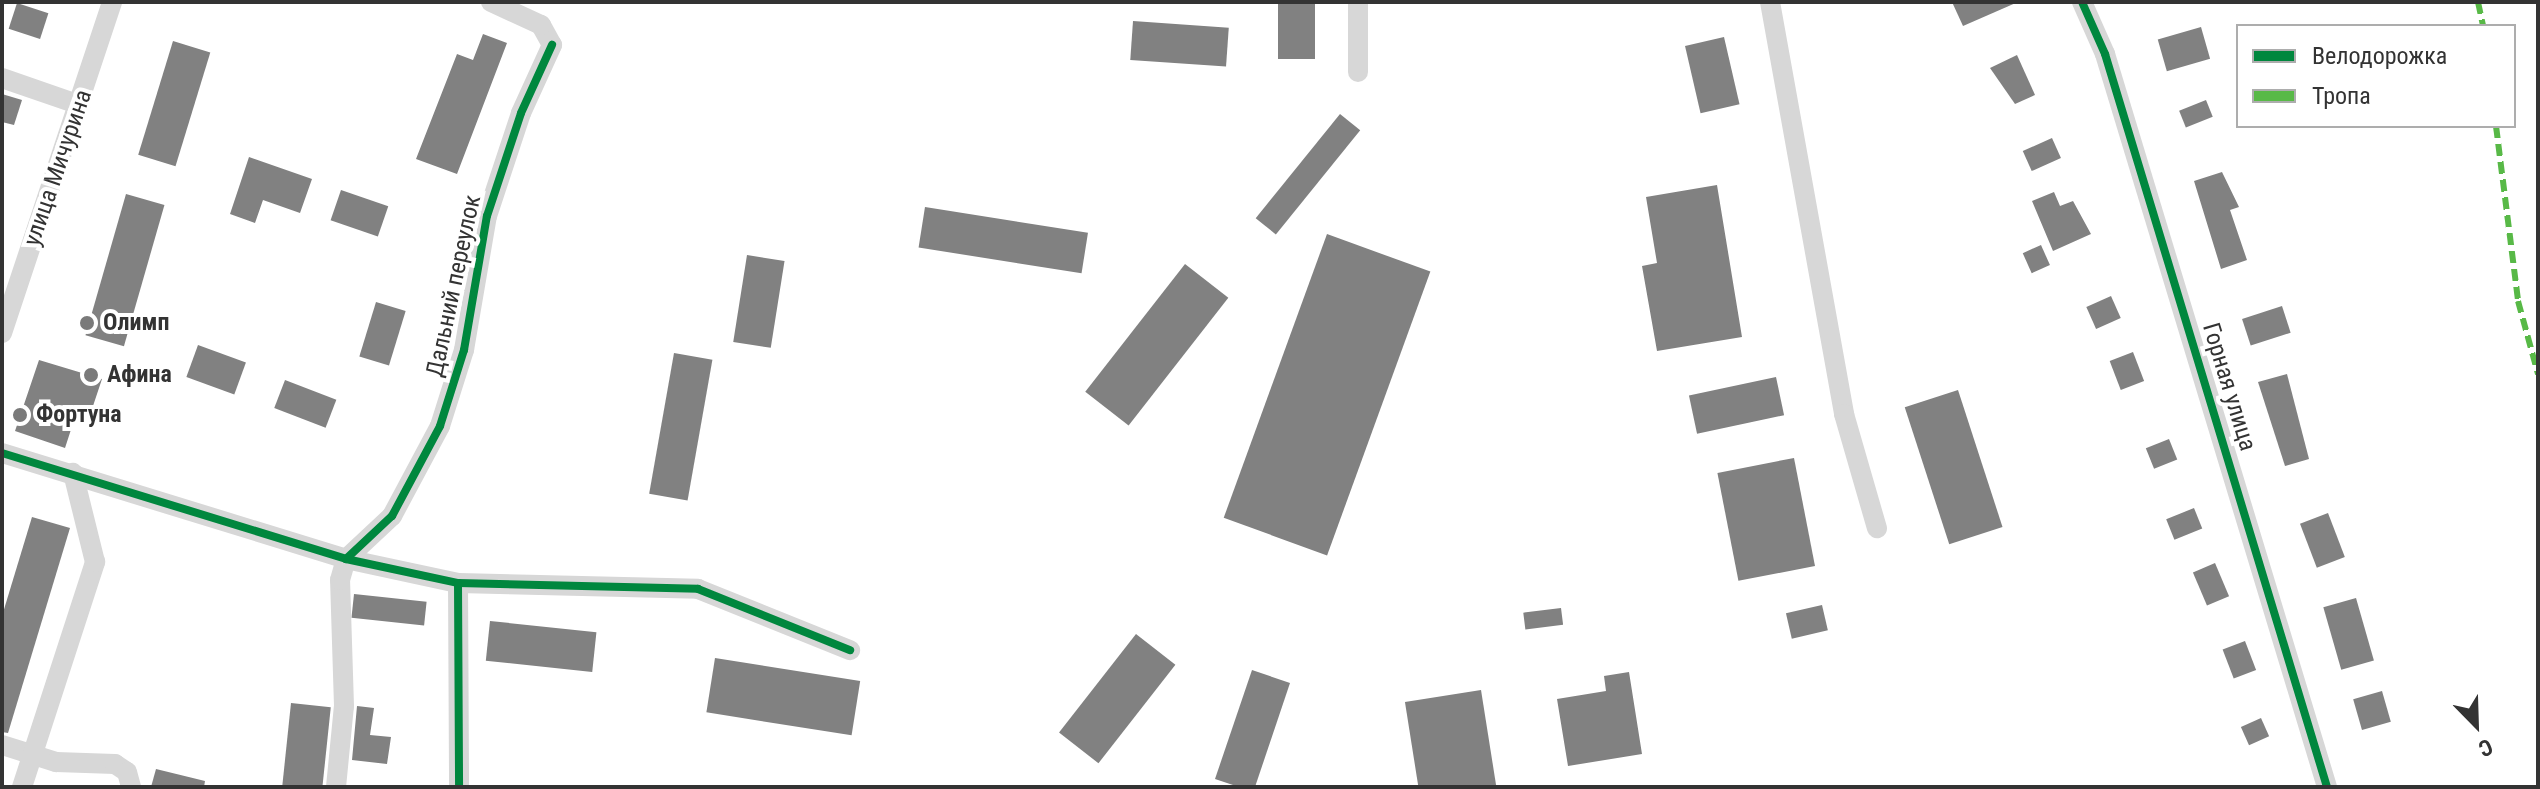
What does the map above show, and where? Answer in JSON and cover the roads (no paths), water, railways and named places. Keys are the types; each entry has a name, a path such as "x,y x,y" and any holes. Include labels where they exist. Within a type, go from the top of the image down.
{"street":[{"name":"улица Мичурина","path":"3,324 80,105 112,2"},
{"name":"Дальний переулок","path":"346,559 392,516 440,426 464,350 487,216 521,113 552,45 541,25 491,2"},
{"path":"1358,2 1358,72"},
{"path":"1770,2 1844,414 1877,528"},
{"name":"Горная улица","path":"2082,2 2105,54 2327,787"},
{"path":"2,78 80,105"},
{"path":"2,453 346,559 458,583 698,589 850,650"},
{"path":"22,787 95,562 73,473"},
{"path":"336,787 344,706 340,580 346,559"},
{"path":"458,583 459,787"},
{"path":"2,745 56,762 115,764 127,772 131,787"}],"place":[{"name":"Олимп","path":"87,323"},
{"name":"Афина","path":"91,375"},
{"name":"Фортуна","path":"20,415"}]}
